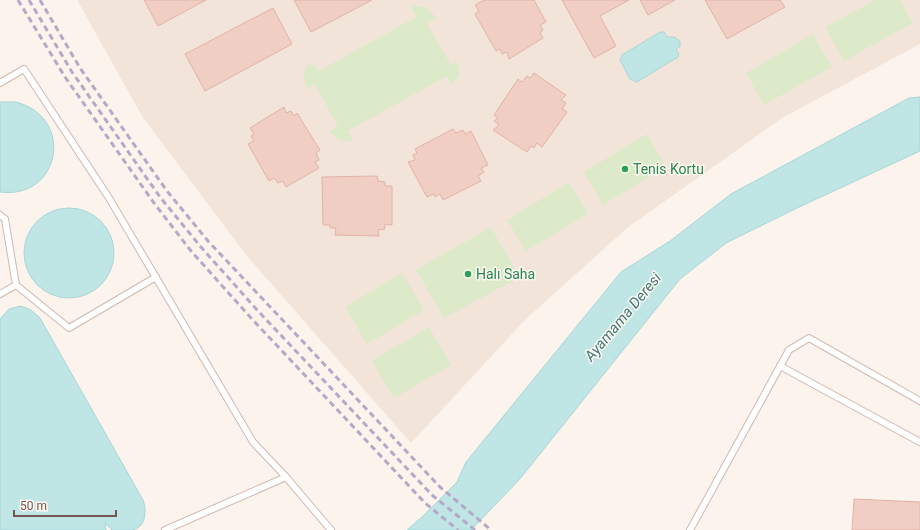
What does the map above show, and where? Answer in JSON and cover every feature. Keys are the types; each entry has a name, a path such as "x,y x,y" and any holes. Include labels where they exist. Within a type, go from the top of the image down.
{"lane":[{"path":"0,83 24,69 109,198 253,442 286,477 331,530"},
{"path":"0,215 5,219 16,285 69,328 156,277"},
{"path":"0,294 16,285"},
{"path":"690,530 789,350 809,338 920,402"},
{"path":"780,366 920,442"},
{"path":"165,530 286,477"}],"shaded area":[{"path":"77,0 920,0 920,44 782,118 627,228 525,320 411,443 246,255 142,116"}],"green space":[{"path":"875,0 900,0 913,23 844,61 825,27"},
{"path":"411,7 426,7 437,18 427,24 451,65 458,62 459,72 457,79 451,84 447,76 348,131 353,141 346,141 337,138 329,131 338,127 315,84 306,89 304,74 306,67 313,64 319,71 416,17"},
{"path":"813,34 832,67 764,105 746,73"},
{"name":"Tenis Kortu","path":"647,134 666,167 603,205 584,172"},
{"path":"569,182 588,214 526,251 507,220"},
{"name":"Halı Saha","path":"491,227 520,277 444,318 416,270"},
{"path":"402,273 424,310 367,344 345,307"},
{"path":"429,327 451,365 394,398 372,361"}],"water":[{"path":"660,32 664,32 667,37 674,37 680,41 680,46 676,50 679,54 678,57 637,82 630,79 620,60 622,55"},
{"name":"Ayamama Deresi","path":"920,97 920,151 797,208 726,243 680,279 519,480 471,530 407,530 457,482 466,462 621,272 670,241 731,194 909,98"},
{"path":"0,102 16,102 35,111 47,124 53,140 53,156 47,171 36,184 20,191 0,192"},
{"path":"60,208 78,208 94,215 107,228 114,244 114,262 107,278 94,291 78,298 60,298 44,291 31,278 24,262 24,244 31,228 44,215"},
{"path":"21,306 31,310 40,318 143,500 145,509 144,518 143,522 137,529 112,530 105,523 106,530 0,530 0,319 9,309"}],"building":[{"path":"144,0 206,0 158,26"},
{"path":"294,0 372,0 311,32"},
{"path":"484,0 534,0 546,22 540,25 543,30 540,32 543,38 509,59 507,52 502,54 500,49 496,51 475,14 479,11 475,5"},
{"path":"562,0 629,0 600,16 616,46 594,58"},
{"path":"640,0 675,0 648,15"},
{"path":"705,0 780,0 785,7 727,39"},
{"path":"273,8 292,44 205,91 185,54"},
{"path":"534,73 566,95 561,100 566,103 562,109 567,112 542,147 537,143 534,148 531,146 527,152 493,130 499,125 494,121 498,118 494,115 518,79 522,82 527,76 530,78"},
{"path":"284,107 286,113 291,111 294,116 297,113 320,150 316,153 319,160 315,162 319,168 286,187 283,181 278,183 274,178 269,181 248,144 254,141 251,136 254,134 250,128"},
{"path":"453,129 456,133 463,130 465,134 471,131 488,165 481,168 484,172 478,176 481,181 443,200 440,194 435,197 434,194 427,197 408,162 415,160 413,155 417,153 415,149"},
{"path":"377,176 378,181 385,182 385,186 392,186 392,225 385,224 385,229 378,230 379,236 335,235 336,228 330,228 330,225 323,225 322,177"},
{"path":"854,499 920,502 920,530 852,530"}],"railway":[{"path":"18,0 65,77 154,203 191,251 251,318 425,503 458,530"},
{"path":"29,0 72,72 160,197 200,246 259,312 432,495 475,530"},
{"path":"40,0 80,68 167,191 208,241 440,487 491,530"}],"place":[{"name":"Tenis Kortu","path":"625,169"},
{"name":"Halı Saha","path":"468,274"}]}
